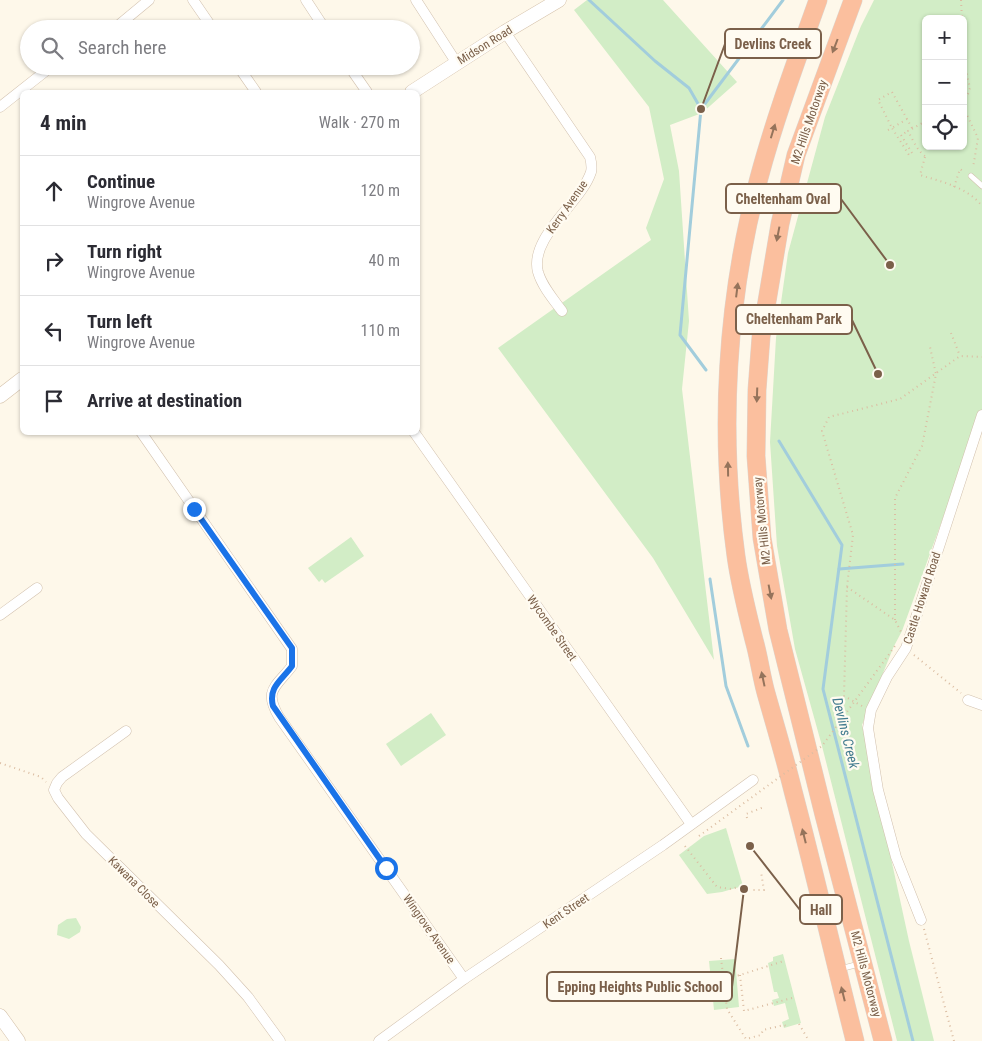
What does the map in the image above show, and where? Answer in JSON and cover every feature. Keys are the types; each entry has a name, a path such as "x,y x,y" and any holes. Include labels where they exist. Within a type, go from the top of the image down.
{"highway":[{"name":"M2 Hills Motorway","path":"818,0 791,74 761,169 746,235 738,282 730,360 728,448 732,518 742,596 765,690 794,791 855,1041"},
{"name":"M2 Hills Motorway","path":"853,0 796,155 780,224 761,337 757,390 756,456 762,538 778,630 799,720 883,1041"}],"street":[{"path":"125,20 150,0"},
{"path":"194,0 207,20"},
{"path":"306,0 319,20"},
{"path":"416,0 456,62"},
{"name":"Midson Road","path":"415,90 456,62 559,0"},
{"name":"Kerry Avenue","path":"505,32 590,157 592,171 546,238 538,255 538,270 542,283 562,311"},
{"path":"22,90 41,75"},
{"path":"244,75 255,90"},
{"path":"355,75 366,90"},
{"path":"0,107 20,91"},
{"path":"0,396 20,381"},
{"name":"Castle Howard Road","path":"921,920 896,857 878,790 868,728 871,710 887,676 906,648 982,415"},
{"name":"Wingrove Avenue","path":"143,435 292,648 292,666 276,683 272,692 273,706 279,717 464,979"},
{"name":"Wycombe Street","path":"416,435 691,824"},
{"path":"0,615 37,588"},
{"path":"968,700 982,704"},
{"path":"54,790 57,782 62,777 126,731"},
{"name":"Kent Street","path":"379,1041 464,979 663,845 753,780"},
{"name":"Kawana Close","path":"54,790 86,834 219,965 248,997 280,1041"},
{"path":"0,1016 18,1041"}],"lane":[{"path":"972,176 982,186"},
{"path":"837,970 863,963"}],"path":[{"path":"961,0 962,15"},
{"path":"967,75 970,88 967,95"},
{"path":"912,128 892,92 878,100 892,128 909,155 912,153 901,135 922,122"},
{"path":"954,187 960,169 972,176 978,138 967,115"},
{"path":"888,130 907,119"},
{"path":"908,131 917,148 926,157 920,175 970,194 982,206"},
{"path":"951,334 960,356"},
{"path":"699,836 822,746 894,646 901,632 895,620 894,498 922,446 936,374 930,347"},
{"path":"871,710 844,696 847,587 852,535 822,432 829,417 900,399 960,356 982,357"},
{"path":"847,587 895,620"},
{"path":"906,648 956,688"},
{"path":"0,763 41,777 54,790"},
{"path":"747,818 746,814 764,807"},
{"path":"684,846 717,887 731,889 743,886 751,890 764,890 761,872"},
{"path":"921,920 954,1041"},
{"path":"721,958 727,1009 746,1039 760,1035 763,1030 786,1026"},
{"path":"724,978 784,961"},
{"path":"740,974 744,1011 792,998"},
{"path":"799,1024 809,1041"},
{"path":"742,1032 744,1041"}],"green space":[{"path":"587,0 663,0 737,82 702,113 670,125 679,171 689,321 682,389 714,660 653,558 498,348 651,240 646,228 664,179 649,107 574,10"},
{"path":"874,0 982,0 982,410 902,631 862,725 909,941 934,1041 897,1041 822,746 795,649 777,546 770,442 776,338 788,253 825,117 861,26"},
{"path":"351,537 364,556 325,583 322,579 319,582 308,568"},
{"path":"431,713 446,735 401,766 386,744"},
{"path":"726,828 743,886 707,894 679,855 704,836"},
{"path":"76,918 81,927 80,932 69,939 57,935 58,925 67,919"},
{"path":"783,954 801,1023 784,1028 782,1022 789,1019 785,1003 774,1006 772,1000 779,998 777,992 774,992 768,963 773,961 773,957"},
{"path":"735,959 739,1007 714,1010 709,961"}],"waterway":[{"path":"589,0 655,61 689,88 701,109"},
{"name":"Devlins Creek","path":"706,370 680,335 701,109 783,0"},
{"name":"Devlins Creek","path":"779,441 842,545 823,689 913,1041"},
{"path":"839,569 903,564"},
{"path":"710,579 726,686 748,746"}],"place":[{"name":"Devlins Creek","path":"701,109"},
{"name":"Cheltenham Oval","path":"890,265"},
{"name":"Cheltenham Park","path":"878,374"},
{"name":"Hall","path":"750,846"},
{"name":"Epping Heights Public School","path":"744,889"}],"route":[{"path":"194,509 292,648 292,666 273,688 271,700 273,706 386,868"}]}
